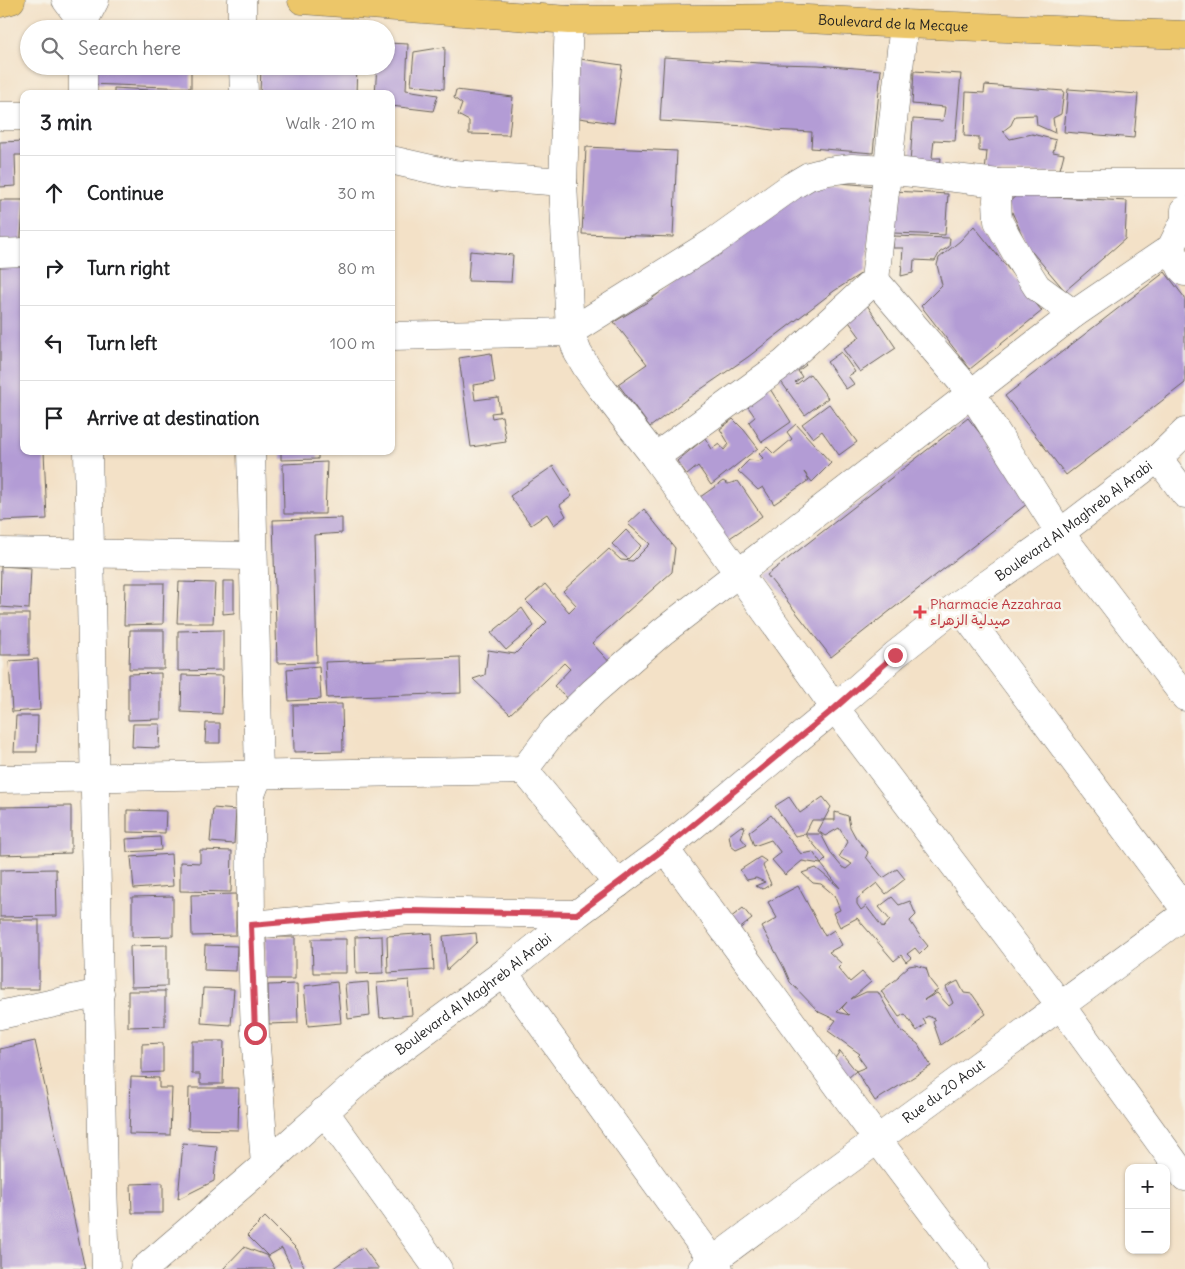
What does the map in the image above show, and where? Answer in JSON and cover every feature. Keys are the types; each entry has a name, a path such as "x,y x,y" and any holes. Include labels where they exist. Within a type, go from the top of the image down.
{"main road":[{"path":"0,3 11,0"},
{"name":"Boulevard de la Mecque","path":"302,0 570,20 788,18 1185,35"}],"street":[{"path":"66,0 87,17"},
{"path":"242,0 242,20"},
{"path":"570,20 563,182 570,332 578,353 602,389 655,457 835,708 1062,1006 1185,1177"},
{"path":"655,457 784,363 875,280 904,24"},
{"path":"83,75 83,90"},
{"path":"243,75 244,90"},
{"path":"0,116 20,116"},
{"path":"395,161 453,174 563,182"},
{"path":"395,336 570,332 715,242 792,186 809,176 828,171 852,168 887,170 998,183 1185,183"},
{"path":"998,183 998,221 1020,260 1037,287 1074,314"},
{"path":"524,770 555,729 593,692 662,632 1074,314 1171,248 1185,220 1185,210"},
{"path":"1171,248 1185,272"},
{"path":"0,253 20,252"},
{"path":"875,280 972,394 1060,533 1185,698"},
{"name":"Boulevard Al Maghreb Al Arabi","path":"144,1269 368,1073 504,973 577,914 665,848 835,708 895,655 958,605 1060,533 1158,458 1185,432"},
{"path":"88,455 106,1269"},
{"path":"251,455 259,774 250,796 251,925 255,1033 265,1165"},
{"path":"1158,458 1185,494"},
{"path":"0,552 253,556"},
{"path":"958,605 1185,909"},
{"path":"0,780 524,770"},
{"path":"524,770 618,884"},
{"path":"665,848 877,1139 975,1269"},
{"path":"251,925 410,911 577,914"},
{"name":"Rue du 20 Aout","path":"711,1266 877,1139 1062,1006 1185,914"},
{"path":"504,973 711,1266"},
{"path":"0,1015 100,993"},
{"path":"324,1112 438,1269"}],"building":[{"path":"395,43 408,44 406,90 438,95 433,111 395,106 395,90 375,90 376,75 395,75"},
{"path":"445,47 444,89 411,85 414,52"},
{"path":"664,57 881,70 873,153 811,148 812,132 660,121"},
{"path":"580,59 622,65 614,123 572,117"},
{"path":"914,71 961,74 955,141 934,140 932,158 941,158 940,167 910,164 913,119 943,121 945,107 912,104"},
{"path":"89,75 191,75 191,88 89,84"},
{"path":"261,75 357,75 356,90 260,90"},
{"path":"985,85 1064,91 1061,114 1053,118 1055,133 1037,125 1036,115 1015,116 1011,125 1003,131 1010,139 1032,134 1056,140 1053,152 1064,154 1059,173 985,172 987,152 979,151 979,137 964,136 966,92 984,93"},
{"path":"114,88 150,90 114,90"},
{"path":"1068,89 1138,94 1134,138 1064,132"},
{"path":"456,90 513,97 509,135 469,134 469,121 458,115 462,104 454,98"},
{"path":"20,141 20,155 15,155 16,186 0,187 0,142"},
{"path":"586,147 677,151 673,237 582,234"},
{"path":"840,183 876,186 865,271 834,291 748,357 650,427 618,384 647,364 614,322 649,301 685,273 809,186"},
{"path":"894,191 948,194 945,235 893,233"},
{"path":"1017,195 1127,201 1125,239 1065,291 1027,246 1008,203"},
{"path":"0,200 20,200 20,247 0,247"},
{"path":"974,226 1042,311 970,369 921,306 942,285 937,265 939,258 960,241"},
{"path":"894,236 950,238 949,247 940,252 935,261 914,260 913,273 901,276 903,248 893,248"},
{"path":"470,251 513,255 511,282 468,281"},
{"path":"20,257 20,455 44,455 47,519 0,521 0,258"},
{"path":"1165,272 1185,298 1185,383 1066,475 1005,396"},
{"path":"867,305 896,348 860,372 843,349 860,337 847,319"},
{"path":"841,352 855,372 848,376 854,384 846,389 827,362"},
{"path":"491,353 495,382 473,385 475,400 498,397 500,412 491,413 492,418 502,416 506,442 471,447 459,358"},
{"path":"801,359 806,365 798,371 802,377 795,382 797,384 810,374 828,398 805,415 777,376"},
{"path":"765,381 791,422 762,442 749,422 755,417 742,398"},
{"path":"829,404 857,442 839,455 822,431 813,438 802,424"},
{"path":"968,418 1032,500 831,657 767,575"},
{"path":"733,419 758,448 711,485 698,466 687,475 677,461 705,438 712,449 719,444 724,450 729,444 720,429"},
{"path":"796,424 831,463 812,482 804,472 809,480 774,504 763,487 758,490 738,471 749,460 759,461 763,458 759,454 767,447 774,454 792,439 787,432"},
{"path":"281,455 318,455 318,459 281,460"},
{"path":"327,462 325,514 284,514 283,464"},
{"path":"553,466 572,496 560,505 566,516 554,525 547,514 531,525 510,496"},
{"path":"723,481 728,484 738,481 762,516 721,544 693,502"},
{"path":"644,509 675,548 672,572 592,643 612,665 572,702 554,686 570,669 564,663 510,714 473,679 485,675 488,650 515,654 547,622 526,601 545,584 569,612 576,605 563,591 609,549 621,560 633,561 650,544 628,524"},
{"path":"342,518 342,533 314,535 317,662 277,663 273,520"},
{"path":"626,530 641,546 628,559 612,544"},
{"path":"1,566 31,568 29,609 0,607"},
{"path":"223,581 234,581 234,613 223,614"},
{"path":"179,582 215,583 213,623 177,623"},
{"path":"125,583 164,583 163,624 124,625"},
{"path":"522,608 534,626 506,650 491,633"},
{"path":"0,614 29,614 29,655 0,655"},
{"path":"130,630 164,630 164,669 129,669"},
{"path":"223,630 223,670 178,671 178,631"},
{"path":"460,657 461,693 327,698 325,662"},
{"path":"38,659 40,710 12,712 9,661"},
{"path":"319,666 321,699 289,701 287,669"},
{"path":"161,673 161,719 128,720 128,674"},
{"path":"182,675 223,676 222,714 181,712"},
{"path":"342,704 343,751 294,752 293,705"},
{"path":"16,716 38,716 37,752 14,752"},
{"path":"206,723 220,723 220,743 205,743"},
{"path":"133,724 160,724 159,748 132,747"},
{"path":"789,797 800,813 823,797 831,807 824,820 812,820 805,834 795,836 775,806"},
{"path":"71,806 71,853 0,855 0,807"},
{"path":"213,808 236,810 234,844 210,842"},
{"path":"127,810 166,811 165,833 127,832"},
{"path":"835,812 848,816 850,827 856,838 868,852 866,857 883,878 897,869 905,879 886,894 877,883 857,899 857,904 861,910 866,906 883,928 890,920 879,907 892,897 899,905 910,901 916,915 910,921 928,946 920,954 915,948 907,954 911,958 906,962 901,955 894,961 857,918 840,927 833,913 840,910 834,895 821,884 813,883 802,873 816,868 840,888 821,864 826,859 805,834 821,834 832,855 846,869 852,864 839,857 848,842 839,828 825,836 818,831 824,820 835,820"},
{"path":"771,815 801,854 813,852 821,864 802,861 785,875 772,860 781,853 771,840 754,846 749,832"},
{"path":"741,826 745,827 741,838 747,845 736,850 731,846 729,835"},
{"path":"160,837 161,850 127,852 126,839"},
{"path":"200,850 232,851 231,892 180,891 180,862 200,863"},
{"path":"171,854 173,886 134,889 131,857"},
{"path":"760,857 766,861 763,866 771,884 763,889 755,886 765,882 756,878 747,880 740,870"},
{"path":"56,869 57,916 0,917 0,870"},
{"path":"798,886 825,936 834,930 842,945 829,952 842,964 838,968 850,982 862,972 871,982 851,999 866,992 878,992 900,1030 918,1044 931,1066 875,1101 856,1071 866,1067 858,1056 860,1054 828,1031 836,1020 819,1012 790,982 762,927 777,918 768,902","holes":["847,1002 842,1008 849,1015 837,1012"]},
{"path":"236,894 236,935 192,936 191,895"},
{"path":"173,896 173,936 132,937 132,897"},
{"path":"743,908 752,919 738,930 730,918"},
{"path":"0,920 39,920 39,989 0,989"},
{"path":"432,933 434,970 388,973 387,936"},
{"path":"476,933 477,942 447,970 443,936"},
{"path":"382,936 383,973 356,974 355,937"},
{"path":"266,937 295,937 295,979 265,979"},
{"path":"312,939 346,939 346,973 313,973"},
{"path":"167,945 167,986 131,987 130,946"},
{"path":"205,945 237,946 236,971 204,970"},
{"path":"915,965 926,968 930,980 938,990 924,1000 937,993 949,1006 953,1003 946,987 958,981 964,993 972,994 986,1014 941,1045 933,1022 935,1019 928,1016 923,1019 926,1024 917,1031 905,1014 899,1017 881,991 898,978 909,966"},
{"path":"409,980 412,1015 380,1018 377,983"},
{"path":"337,982 341,1023 308,1026 304,986"},
{"path":"368,982 370,1016 348,1019 345,984"},
{"path":"297,984 298,1023 269,1024 268,985"},
{"path":"203,988 234,989 231,1025 201,1023"},
{"path":"128,991 165,991 165,1026 128,1027"},
{"path":"35,1041 85,1269 0,1269 0,1049"},
{"path":"192,1041 224,1041 223,1084 200,1084 200,1074 192,1074"},
{"path":"163,1043 163,1072 142,1073 142,1044"},
{"path":"840,1051 856,1071 839,1086 831,1064"},
{"path":"131,1077 159,1078 159,1088 172,1088 170,1135 129,1134"},
{"path":"189,1088 239,1088 238,1130 188,1129"},
{"path":"183,1143 217,1146 214,1181 178,1199"},
{"path":"163,1183 163,1213 132,1213 131,1184"},
{"path":"265,1217 297,1249 305,1269 292,1269 282,1248 268,1256 247,1235"},
{"path":"244,1247 268,1256 275,1269 223,1269"},
{"path":"363,1247 379,1269 332,1269"}],"place":[{"name":"Pharmacie Azzahraa صيدلية الزهراء","path":"920,612"}],"route":[{"path":"255,1033 251,925 410,911 577,914 665,848 835,708 895,655"}]}
